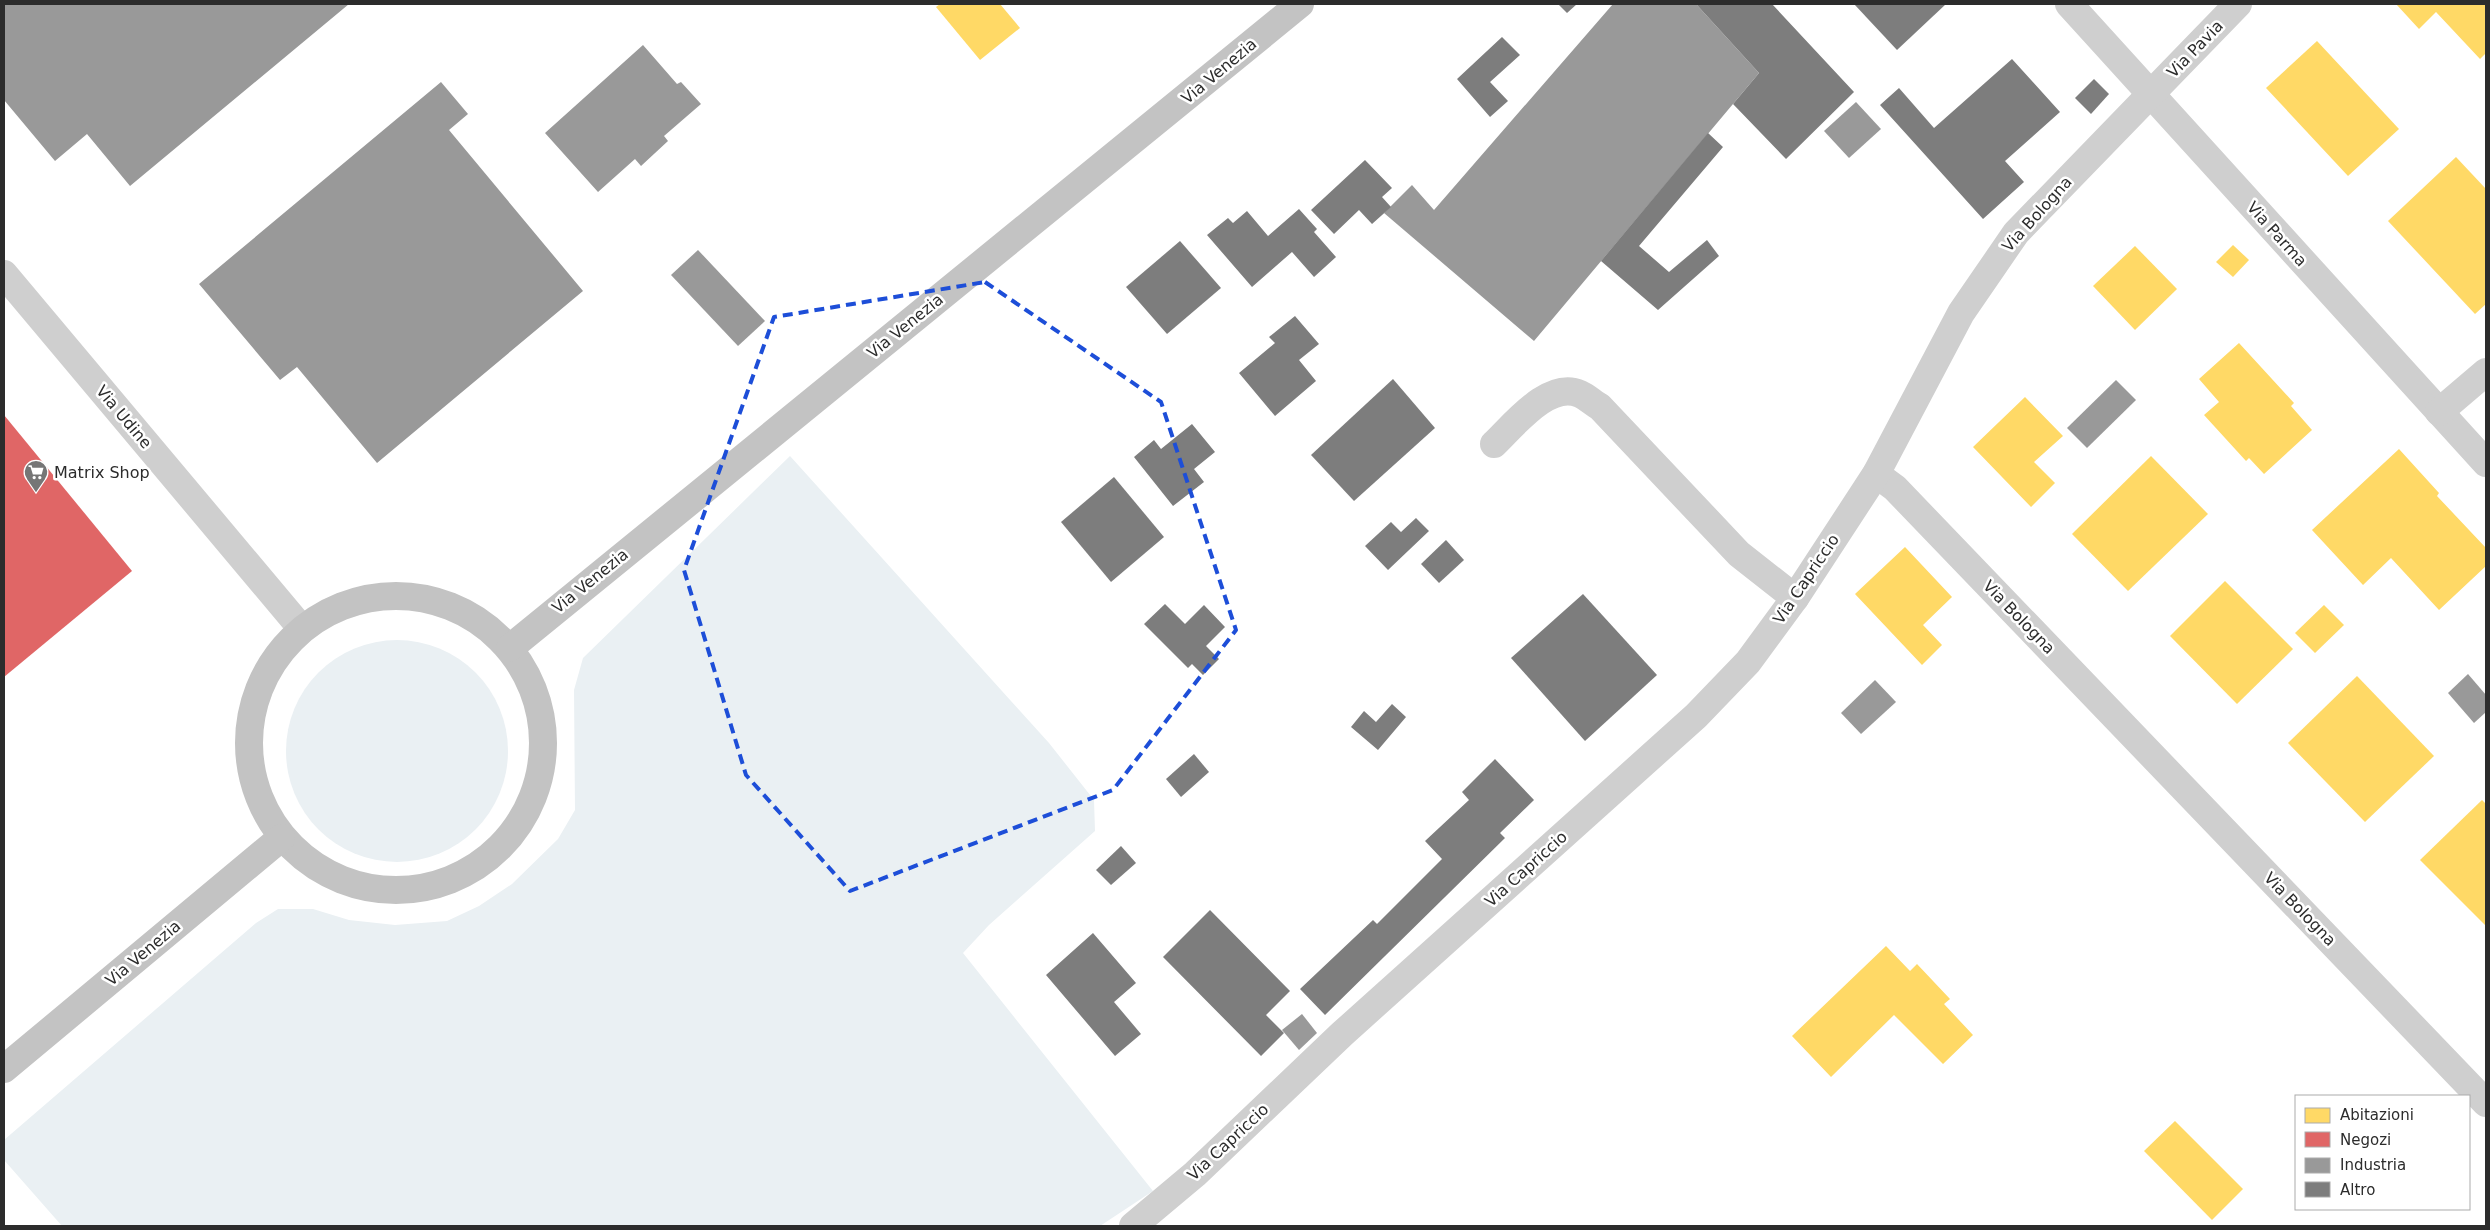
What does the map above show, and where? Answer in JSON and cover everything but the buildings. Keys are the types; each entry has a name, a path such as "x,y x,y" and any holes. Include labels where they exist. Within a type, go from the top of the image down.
{"main road":[{"name":"Via Venezia","path":"510,648 1300,4"},
{"path":"410,596 447,604 481,622 510,648 534,688 544,734 539,780 521,823 490,858 450,882 405,892 358,887 316,869 281,838 257,798 248,752 252,706 271,664 302,629 335,608 372,597 410,596"},
{"name":"Via Venezia","path":"4,1069 281,838"}],"street":[{"name":"Via Parma","path":"2069,4 2486,463"},
{"name":"Via Pavia","path":"2151,95 2238,4"},
{"name":"Via Bologna","path":"2151,95 2016,233 1991,267 1961,313 1876,474 1895,488 2486,1103"},
{"name":"Via Udine","path":"4,274 302,629"},
{"path":"2439,412 2486,372"},
{"path":"1494,444 1544,397 1562,391 1579,394 1600,407 1739,554 1795,598"},
{"name":"Via Capriccio","path":"1133,1226 1195,1174 1342,1034 1696,716 1748,662 1795,598 1876,474"}],"highlighted area":[{"path":"985,282 1161,402 1236,630 1113,790 850,891 746,775 684,570 774,317"}],"shaded area":[{"path":"790,456 1049,743 1094,800 1095,831 989,925 963,953 1153,1191 1100,1226 62,1226 4,1160 4,1140 256,923 278,909 313,909 349,920 395,925 447,921 479,906 512,884 558,839 575,810 574,690 583,658"},
{"path":"386,640 408,640 440,648 459,658 476,672 490,689 500,708 506,729 508,751 506,773 500,794 490,813 476,830 459,844 429,858 408,862 386,862 365,858 344,849 326,837 311,822 299,804 290,783 286,762 286,740 290,719 299,698 311,680 326,665 344,653 365,644"}],"place":[{"name":"Matrix Shop","path":"36,493"}]}
